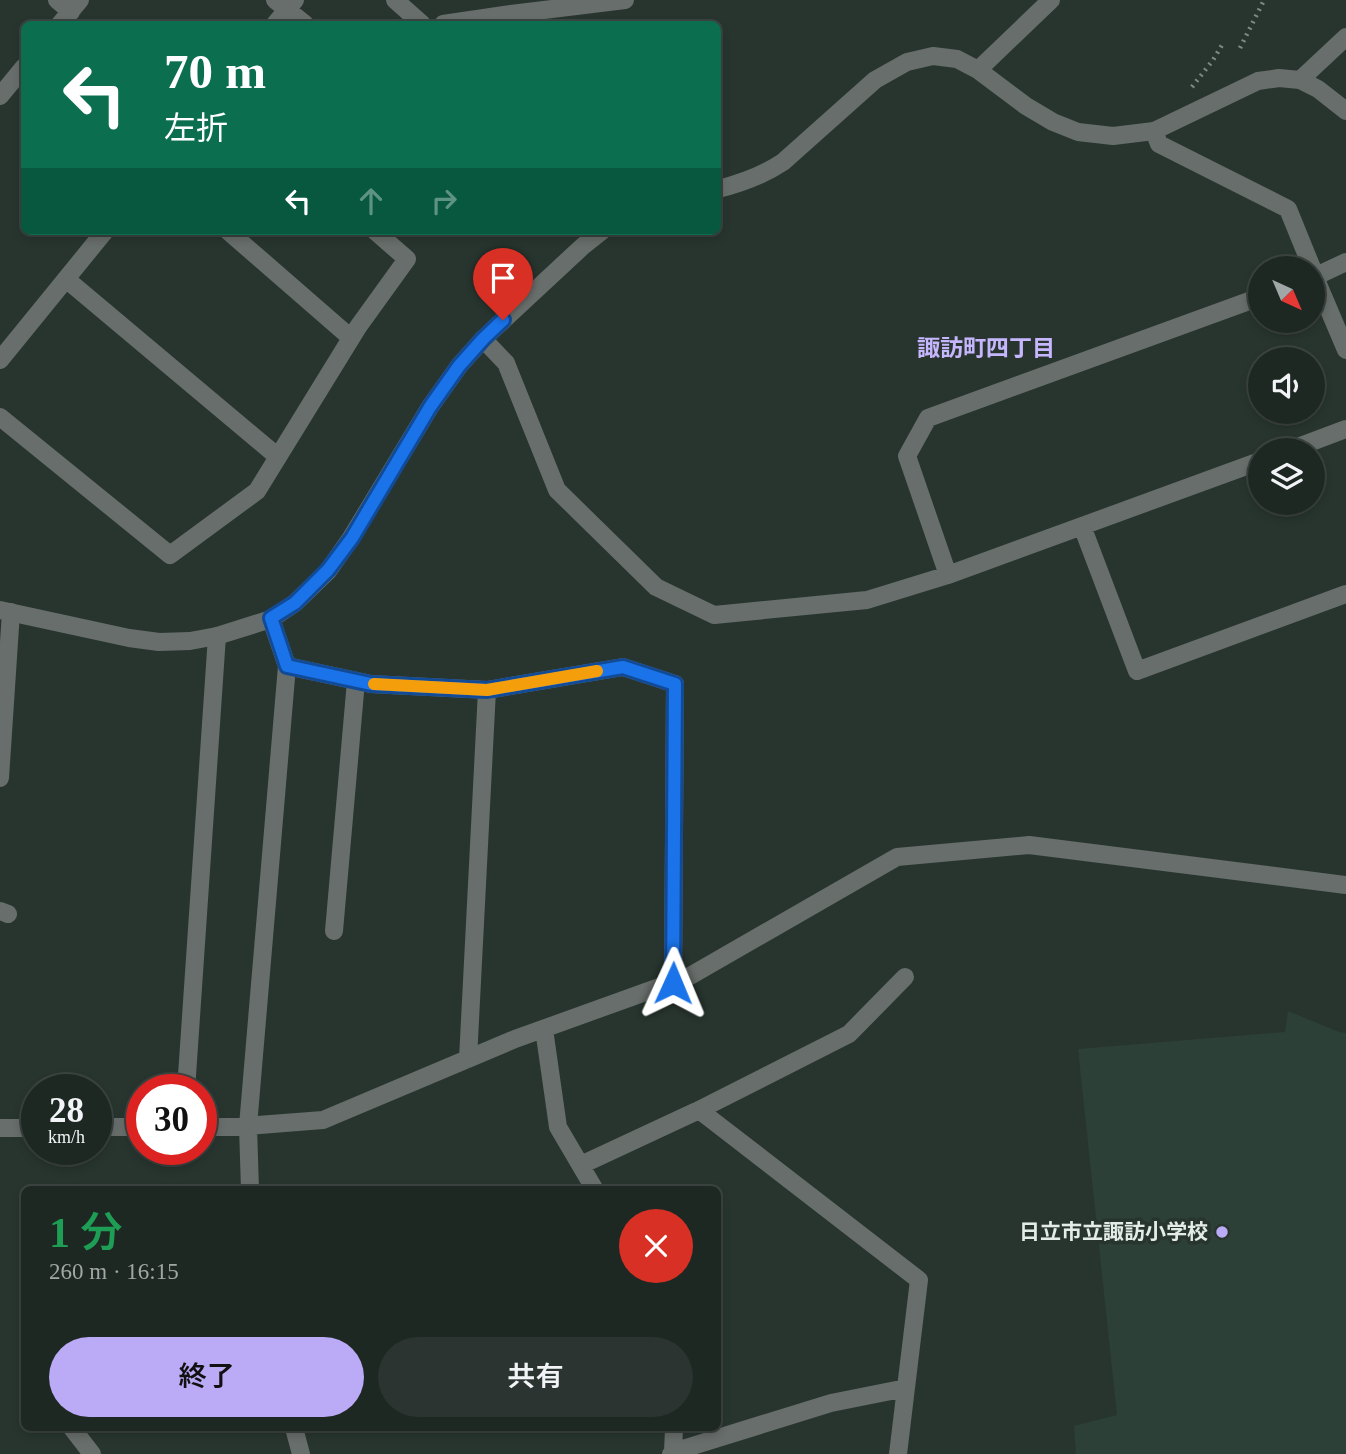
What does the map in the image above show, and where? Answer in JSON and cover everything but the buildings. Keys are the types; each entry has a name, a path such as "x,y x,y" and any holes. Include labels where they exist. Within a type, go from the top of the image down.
{"street":[{"path":"395,0 419,21"},
{"path":"463,21 625,0"},
{"path":"978,71 1051,0"},
{"path":"277,21 286,3 303,21"},
{"path":"1300,80 1346,37"},
{"path":"721,188 767,173 783,162 875,79 907,61 933,56 957,59 1026,106 1053,122 1078,132 1113,136 1154,131 1258,81 1279,78 1300,80 1318,89 1346,111"},
{"path":"0,96 21,71"},
{"path":"1154,131 1159,144 1288,209 1306,256"},
{"path":"0,360 102,235"},
{"path":"233,235 351,338"},
{"path":"0,417 170,555 257,491 351,338 407,259 380,235"},
{"path":"0,778 5,611 128,638 159,642 217,636 242,629 271,618 295,603 328,570 352,538 430,407 459,366 483,339 597,235"},
{"path":"1325,269 1346,262"},
{"path":"66,279 278,457"},
{"path":"948,575 907,456 928,418 1248,301"},
{"path":"1325,301 1346,351"},
{"path":"483,339 506,363 557,490 656,587 714,615 867,600 948,575 1248,465"},
{"path":"1322,438 1346,429"},
{"path":"1082,526 1137,671 1346,594"},
{"path":"250,1186 248,1126 287,666 271,618"},
{"path":"187,1074 217,636"},
{"path":"287,666 371,684 487,690 623,667 675,684 673,983"},
{"path":"334,931 356,681"},
{"path":"468,1059 487,690"},
{"path":"217,1127 323,1120 544,1029 673,983 744,946 897,857 1029,845 1346,885"},
{"path":"581,1165 699,1110 849,1034 905,977"},
{"path":"544,1029 558,1126 593,1186"},
{"path":"699,1110 919,1280 898,1454"},
{"path":"0,1128 21,1128"},
{"path":"674,1431 672,1453 831,1403 906,1388"},
{"path":"74,1431 92,1454"},
{"path":"295,1431 302,1454"}],"path":[{"path":"1240,48 1264,0"},
{"path":"1185,94 1199,79 1222,45"}],"shaded area":[{"name":"日立市立諏訪小学校","path":"1288,1011 1346,1033 1346,1454 1076,1454 1074,1426 1117,1415 1078,1049 1285,1032"}],"slow traffic":[{"path":"374,684 487,690 597,671"}],"place":[{"name":"日立市立諏訪小学校","path":"1222,1232"}],"district":[{"name":"諏訪町四丁目","path":"986,348"}],"route":[{"path":"503,320 459,366 430,407 352,538 328,570 295,603 271,618 287,666 371,684 487,690 623,667 675,684 673,983"}]}
